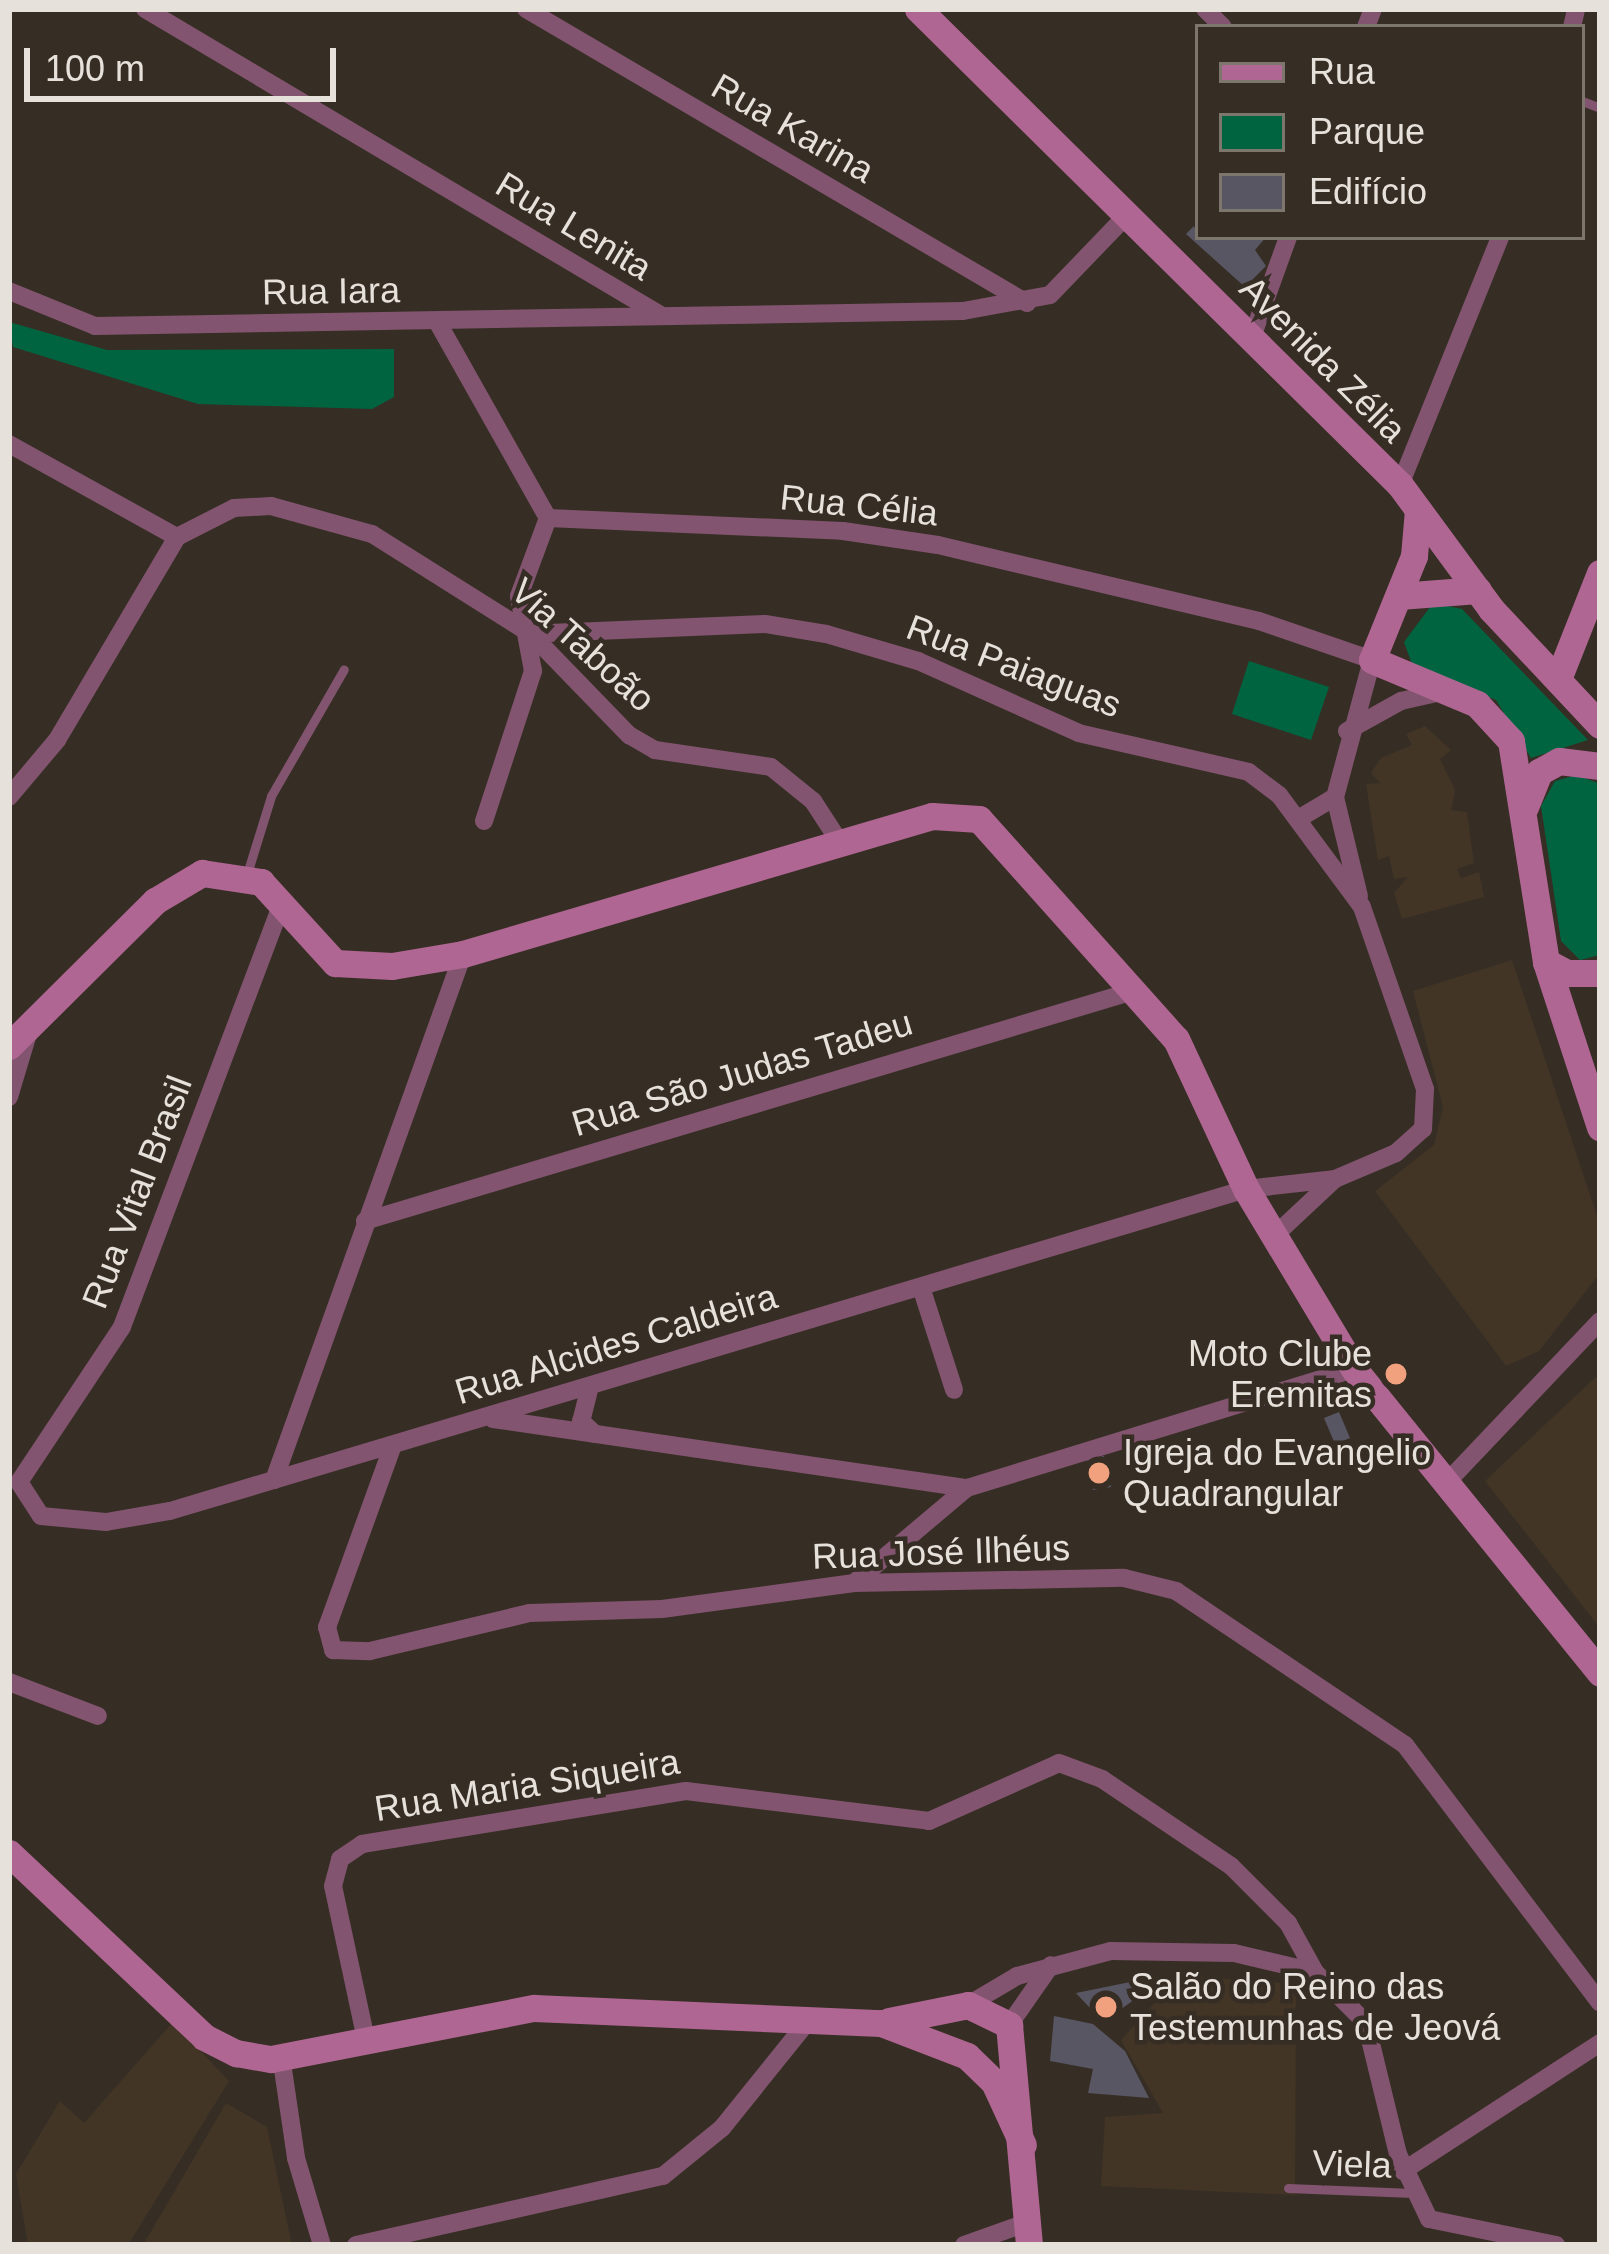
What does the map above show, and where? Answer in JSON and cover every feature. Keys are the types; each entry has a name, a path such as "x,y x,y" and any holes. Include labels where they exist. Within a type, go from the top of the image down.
{"main road":[{"name":"Avenida Zélia","path":"918,9 1400,485 1478,590 1600,725"},
{"path":"1418,510 1399,596 1372,660 1477,704 1504,730 1546,962 1600,1127"},
{"path":"1558,679 1600,573"},
{"path":"1399,596 1478,590"},
{"path":"1523,823 1539,772 1559,760 1600,766"},
{"path":"18,1041 178,884 202,873 246,877 281,906 312,947 351,969 463,954 932,816 979,819 1137,990 1176,1039 1246,1189 1354,1369 1449,1480 1600,1673"},
{"path":"1546,962 1567,973 1600,973"},
{"path":"9,1853 205,2037 236,2053 281,2056 365,2036 533,2008 881,2023 968,2005 1009,2025"},
{"path":"961,2052 968,2005"},
{"path":"881,2023 961,2052 994,2082 1023,2145"},
{"path":"961,2052 994,2049 1009,2025"},
{"path":"1009,2025 1028,2234"}],"street":[{"name":"Rua Lenita","path":"145,9 662,316 1027,303"},
{"name":"Rua Karina","path":"526,9 1027,303"},
{"path":"1027,303 1068,280 1127,215"},
{"path":"1251,340 1287,240"},
{"path":"1400,485 1499,240"},
{"name":"Rua Iara","path":"9,291 95,326 662,316"},
{"path":"438,323 548,518 519,596 531,634 533,671 484,821"},
{"path":"9,444 178,537 58,740 9,797"},
{"name":"Via Taboão","path":"178,537 234,508 292,511 372,533 531,634 629,735 655,750 771,767 814,801 839,841"},
{"name":"Rua Célia","path":"548,518 843,531 938,545 1259,621 1372,660"},
{"name":"Rua Paiaguas","path":"531,634 765,623 826,634 918,661 1079,733 1249,772 1298,819 1362,907 1427,1110 1413,1142 1335,1178 1246,1189"},
{"path":"1362,907 1335,797 1347,731 1372,660"},
{"path":"1347,731 1401,701 1444,692"},
{"path":"1298,819 1335,797"},
{"name":"Rua Vital Brasil","path":"19,1482 122,1327 281,906"},
{"path":"274,1480 463,954"},
{"name":"Rua São Judas Tadeu","path":"365,1221 1137,990"},
{"path":"9,1097 18,1041"},
{"name":"Rua Paiaguas","path":"1274,1236 1335,1178"},
{"name":"Rua Alcides Caldeira","path":"19,1482 41,1516 106,1522 274,1480 1246,1189"},
{"path":"922,1287 954,1390"},
{"path":"1449,1480 1600,1321"},
{"path":"854,1583 968,1488 1354,1369"},
{"path":"590,1386 581,1421 595,1434"},
{"path":"482,1418 968,1488"},
{"name":"Rua José Ilhéus","path":"393,1445 327,1627 333,1650 346,1654 468,1622 854,1583 1124,1578 1221,1615 1405,1745 1600,2003"},
{"path":"9,1682 98,1716"},
{"name":"Rua Maria Siqueira","path":"365,2036 333,1886 340,1859 362,1844 686,1791 929,1821 1059,1762 1102,1779 1231,1866 1288,1923 1315,1972"},
{"path":"968,2005 1051,1965 1180,1948 1315,1972 1366,2024 1403,2171 1413,2193 1447,2227 1556,2245"},
{"path":"1009,2025 1051,1965"},
{"path":"356,2245 663,2176 722,2128 808,2021"},
{"path":"1403,2171 1600,2043"},
{"path":"281,2056 296,2158 322,2245"},
{"path":"964,2245 1028,2234"}],"lane":[{"path":"246,877 271,796 344,669"},
{"name":"Viela","path":"1288,2188 1413,2193"}],"shaded area":[{"path":"1425,726 1451,750 1440,759 1455,790 1451,810 1467,812 1474,863 1457,869 1461,878 1479,872 1484,897 1402,919 1394,893 1408,877 1394,879 1389,856 1378,860 1366,784 1380,783 1371,773 1381,758 1412,745 1406,734"},
{"path":"1512,960 1600,1225 1600,1273 1539,1351 1506,1366 1375,1191 1434,1145 1443,1107 1413,991"},
{"path":"1600,1373 1600,1628 1485,1481"},
{"path":"1200,1977 1296,1984 1295,2195 1101,2186 1105,2117 1163,2113 1121,2040 1166,1990"},
{"path":"173,2022 229,2081 128,2245 28,2245 16,2174 60,2101 84,2123"},
{"path":"226,2103 267,2127 292,2245 143,2245"}],"green space":[{"path":"9,322 107,350 394,349 394,397 372,409 198,404 13,347"},
{"path":"1433,603 1462,609 1588,740 1531,758 1496,700 1413,667 1404,642"},
{"path":"1249,661 1329,687 1311,740 1232,714"},
{"path":"1577,775 1600,784 1600,955 1580,960 1561,941 1541,806 1555,781"}],"building":[{"path":"1194,226 1195,240 1263,240 1255,250 1266,266 1245,287 1186,234"},
{"path":"1339,1412 1350,1438 1335,1444 1324,1418"},
{"name":"Igreja do Evangelio Quadrangular","path":"1104,1456 1111,1487 1093,1490 1087,1459"},
{"name":"Salão do Reino das Testemunhas de Jeová","path":"1150,1978 1152,1987 1103,2022 1076,1993"},
{"path":"1054,2016 1093,2024 1125,2051 1149,2098 1088,2093 1093,2069 1050,2061"}],"place":[{"name":"Moto Clube Eremitas","path":"1396,1374"},
{"name":"Igreja do Evangelio Quadrangular","path":"1099,1473"},
{"name":"Salão do Reino das Testemunhas de Jeová","path":"1106,2007"}]}
